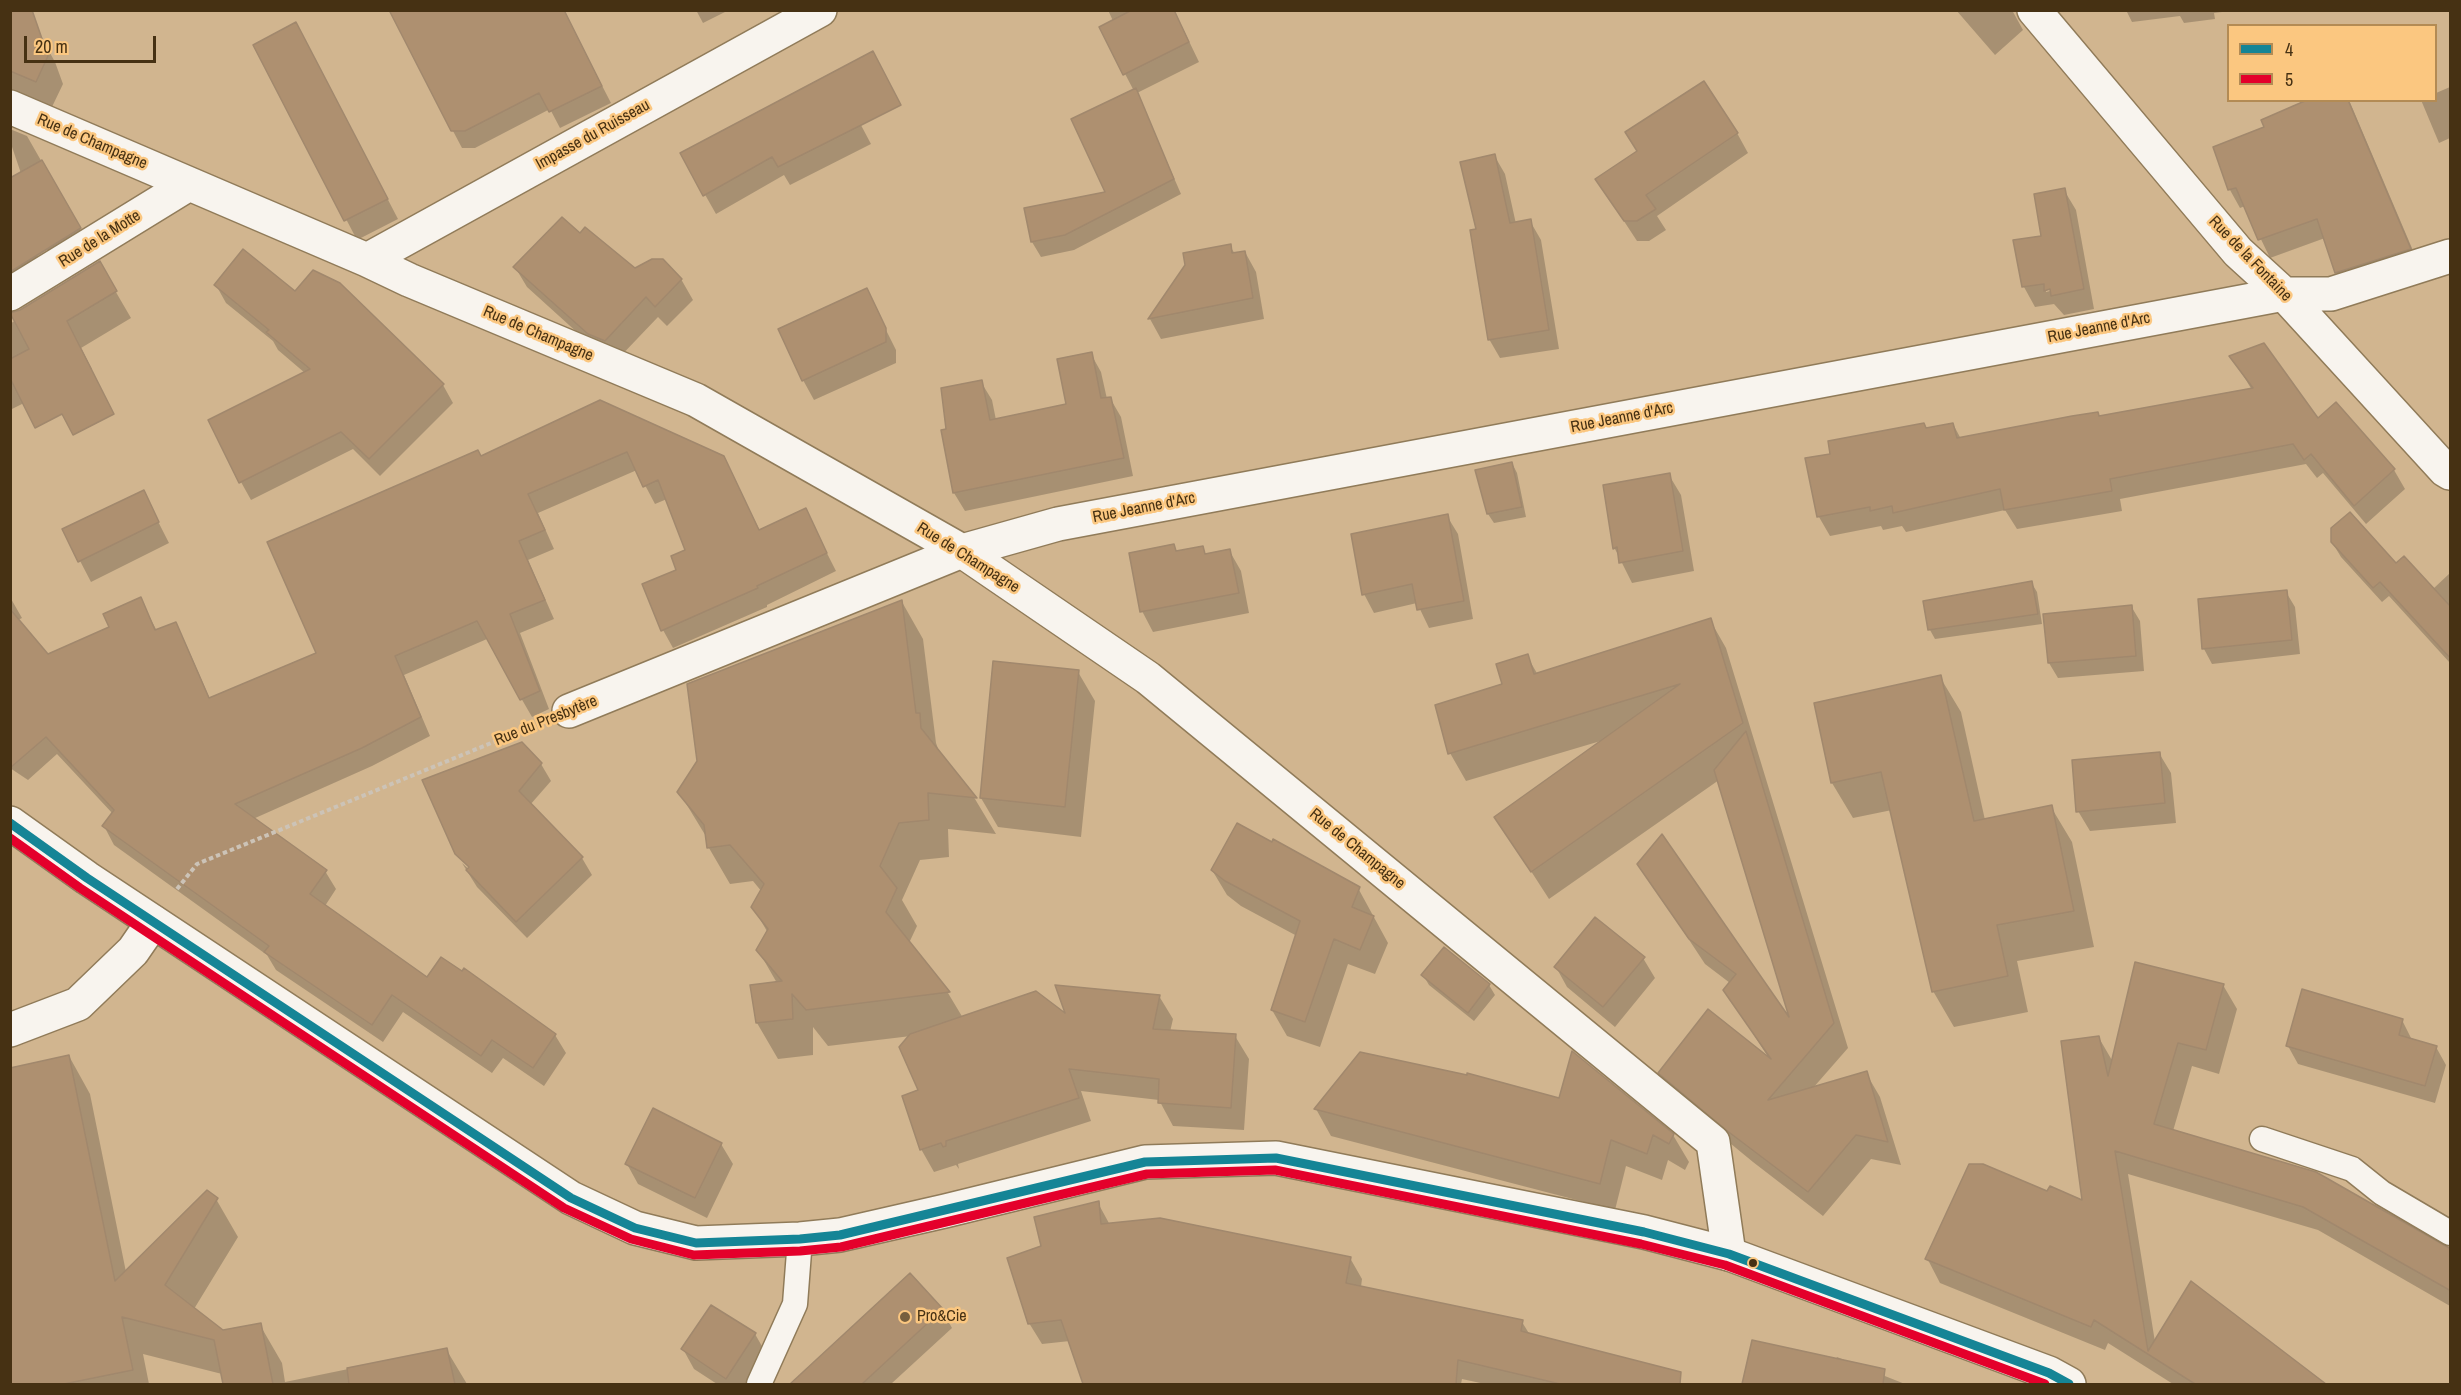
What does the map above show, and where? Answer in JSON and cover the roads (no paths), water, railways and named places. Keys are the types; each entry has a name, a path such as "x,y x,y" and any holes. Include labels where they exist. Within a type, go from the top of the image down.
{"street":[{"name":"Impasse du Ruisseau","path":"367,260 820,10"},
{"name":"Rue de la Fontaine","path":"2034,10 2238,252 2284,294 2445,470 2451,473"},
{"name":"Rue de Champagne","path":"10,107 409,280 696,400 962,551 1148,678 1713,1142 1729,1254"},
{"name":"Rue de la Motte","path":"10,294 189,184"},
{"name":"Rue Jeanne d'Arc","path":"962,551 1058,524 2284,294 2331,294 2451,256"},
{"name":"Rue du Presbytère","path":"569,711 962,551"},
{"path":"10,823 87,878 571,1198 635,1228 696,1243 840,1235 1145,1162 1276,1158 1644,1232 1729,1254 2049,1373 2070,1384"},
{"path":"10,1030 78,1004 133,951 153,922"}],"lane":[{"path":"2262,1139 2352,1169 2382,1193 2451,1233"},
{"path":"759,1384 795,1304 800,1239"}],"place":[{"name":"Pro&Cie","path":"905,1317"}]}
